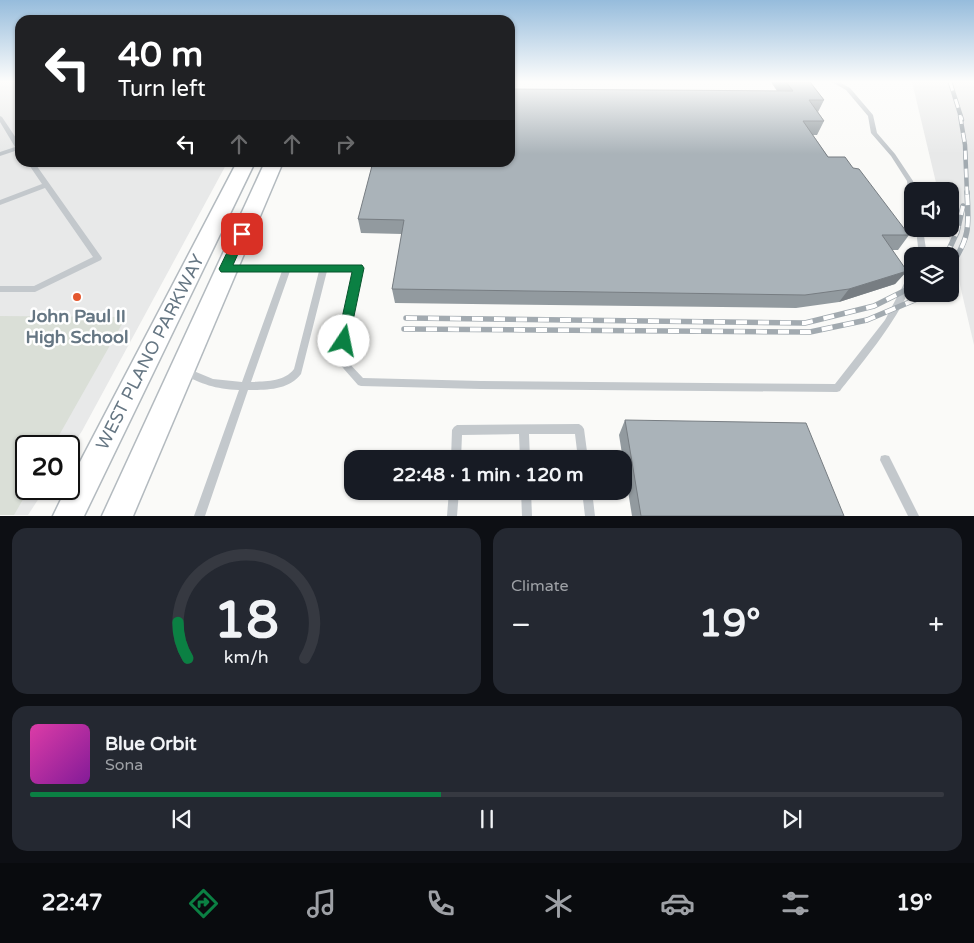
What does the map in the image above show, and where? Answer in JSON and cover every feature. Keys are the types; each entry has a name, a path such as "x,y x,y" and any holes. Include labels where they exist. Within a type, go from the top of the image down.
{"main road":[{"name":"WEST PLANO PARKWAY","path":"68,516 243,167"},
{"name":"WEST PLANO PARKWAY","path":"116,516 272,167"},
{"path":"192,268 225,269"}],"lane":[{"path":"863,106 871,116 874,133 893,155 910,182"},
{"path":"0,118 15,140"},
{"path":"0,154 15,150"},
{"path":"0,289 35,289 98,258 33,167"},
{"path":"0,203 46,185"},
{"path":"199,516 287,268"},
{"path":"181,369 205,381 245,386 284,382 292,378 298,371 324,268"},
{"path":"225,269 358,268 340,360 361,382 836,388 888,322 904,291"},
{"path":"456,450 457,430 580,430 582,450"},
{"path":"524,431 525,450"},
{"path":"885,460 914,516"},
{"path":"452,516 453,500"},
{"path":"526,500 527,516"},
{"path":"588,500 590,516"}],"shaded area":[{"name":"John Paul II High School","path":"0,106 15,106 15,167 225,167 79,435 15,435 15,500 38,500 28,515 0,515"},
{"path":"918,106 974,106 974,345 959,281 959,247 951,247 949,237 959,237 959,182 936,182"},
{"path":"0,316 126,317 59,435 15,435 15,500 23,500 14,515 0,515"}],"building":[{"path":"515,106 813,106 824,121 803,121 828,157 845,157 853,168 859,169 904,228 904,235 882,235 904,267 904,272 849,289 805,295 392,289 404,220 358,219 372,167 515,167"},
{"path":"625,420 806,423 844,516 641,516 632,462 632,450 630,450"}],"railway":[{"path":"958,106 962,120"},
{"path":"960,115 965,145 967,194"},
{"path":"959,252 967,232 967,192"},
{"path":"950,247 957,232 963,206"},
{"path":"406,318 805,323 874,306 904,291"},
{"path":"404,329 810,332 867,320 910,302"}],"place":[{"name":"John Paul II High School","path":"77,297"}],"route":[{"path":"242,234 225,269 358,268 344,341"}]}
